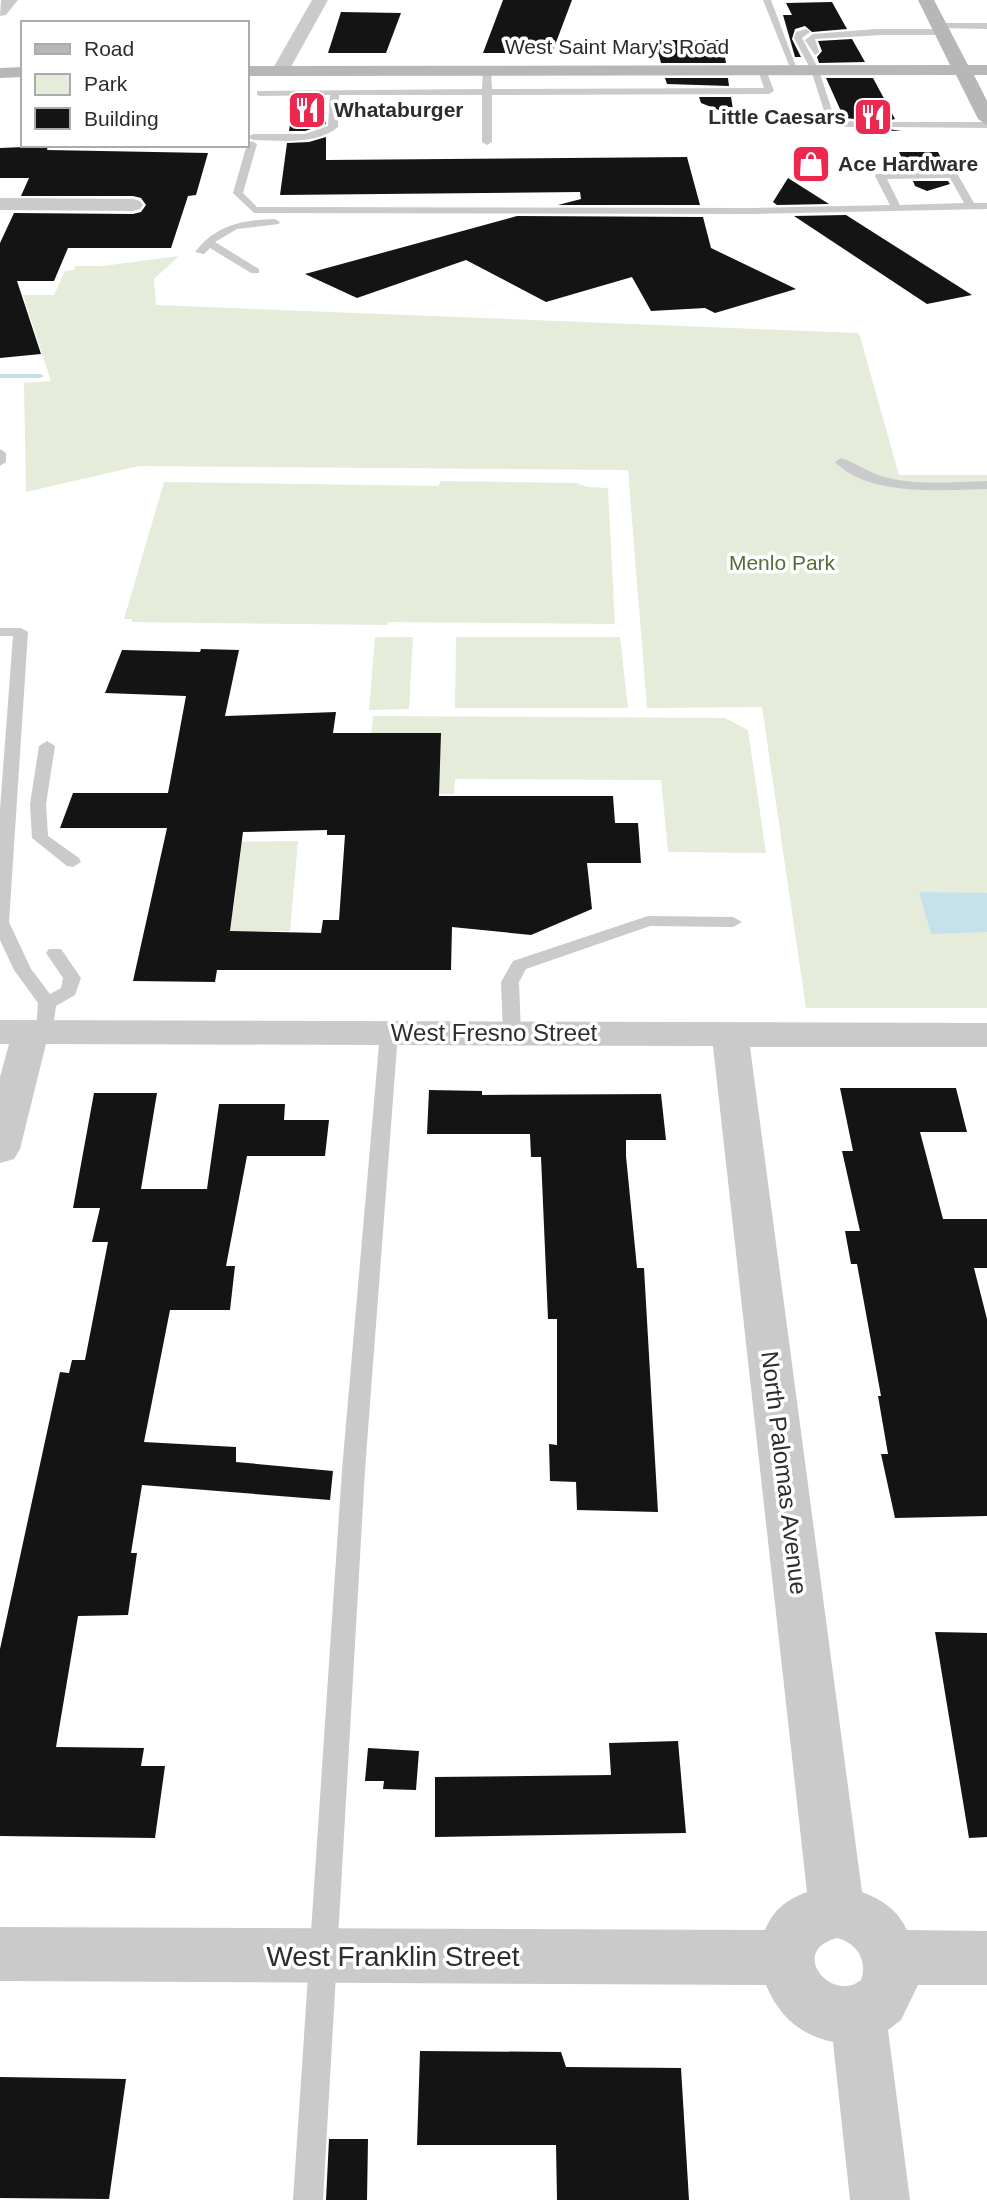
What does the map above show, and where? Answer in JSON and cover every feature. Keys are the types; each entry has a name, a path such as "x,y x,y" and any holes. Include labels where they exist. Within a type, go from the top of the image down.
{"main road":[{"path":"926,0 987,119"},
{"name":"West Saint Mary's Road","path":"248,71 795,70 812,64 987,70"},
{"path":"0,73 21,72"}],"street":[{"path":"281,70 320,0"},
{"path":"0,204 133,205"},
{"path":"0,1149 31,1025"},
{"name":"West Fresno Street","path":"31,1025 389,1033 987,1035"},
{"name":"North Palomas Avenue","path":"730,1034 837,1911"},
{"path":"837,1911 867,1922 878,1933 892,1961 892,1976 881,2000 858,2015 829,2014 815,2007 793,1986 786,1958 787,1941 795,1928 807,1918 821,1912 837,1911"},
{"name":"West Franklin Street","path":"0,1954 786,1958"},
{"path":"892,1961 907,1957 987,1958"},
{"path":"858,2015 880,2200"}],"lane":[{"path":"766,0 795,70"},
{"path":"812,64 815,53 809,40 813,37 987,26"},
{"path":"806,32 799,34 798,38 812,64 830,118 839,124 874,127"},
{"path":"367,93 368,70"},
{"path":"487,70 487,142"},
{"path":"260,93 769,91 762,70"},
{"path":"335,93 333,127 330,130 311,136 253,140 238,193 254,210 754,211 987,206"},
{"path":"895,127 987,125"},
{"path":"897,208 880,176 953,175 971,207"},
{"path":"200,252 208,242 230,226 250,223 916,220"},
{"path":"208,242 255,271"},
{"path":"0,453 0,462"},
{"path":"841,462 876,481 899,485 987,485"},
{"path":"0,632 21,632 0,922 23,970 31,1025"},
{"path":"47,746 38,804 40,838 73,862"},
{"path":"512,1033 510,982 519,965 648,921 733,922"},
{"path":"31,1025 69,991 72,978 55,953"},
{"path":"308,2200 355,1453 374,1188 389,1033"}],"green space":[{"name":"Menlo Park","path":"179,256 154,279 156,305 859,333 899,475 987,475 987,1008 806,1008 762,707 647,708 628,470 139,466 26,492 24,383 51,381 23,295 54,295 65,271 74,270 75,266 102,266"},
{"path":"441,481 576,483 608,488 615,624 388,622 387,625 132,622 132,619 124,619 164,482 438,486"},
{"path":"375,637 413,637 409,709 369,710"},
{"path":"456,637 620,637 628,708 455,708"},
{"path":"373,716 725,718 748,730 766,853 668,852 661,780 455,779 454,794 366,793"},
{"path":"298,841 290,931 230,931 236,891 224,842"}],"water":[{"path":"919,892 987,893 987,932 931,934"}],"building":[{"path":"503,0 572,0 552,53 483,53"},
{"path":"832,2 847,29 812,32 805,26 795,29 792,39 801,57 795,57 783,15 792,15 786,3"},
{"path":"341,12 401,13 386,53 328,53"},
{"path":"852,39 865,62 819,63 817,57 822,51 818,41"},
{"path":"655,40 722,40 726,63 661,63"},
{"path":"665,78 728,78 729,86 667,84"},
{"path":"826,78 873,78 895,119 888,121 888,129 902,131 863,130 878,129 878,121 844,118"},
{"path":"699,97 731,97 734,116 701,103"},
{"name":"Whataburger","path":"294,98 326,98 326,124 305,131 289,131"},
{"path":"326,137 326,160 687,157 700,205 558,205 581,199 580,192 280,195 287,143 309,142"},
{"path":"48,147 47,150 208,153 196,195 188,196 171,248 68,248 54,281 17,281 41,354 0,358 0,243 14,213 133,214 141,212 146,205 141,198 133,196 21,196 29,178 0,178 0,148"},
{"path":"899,152 938,152 947,170 908,171"},
{"path":"788,178 829,204 777,205 773,202"},
{"path":"913,181 948,181 950,184 927,191 915,186"},
{"path":"846,215 972,295 927,304 794,216"},
{"path":"517,216 703,217 711,248 796,289 715,313 705,308 651,311 632,277 546,302 466,260 357,298 305,274"},
{"path":"201,649 239,650 225,716 336,712 333,733 441,733 439,796 613,796 615,823 638,823 641,863 587,863 592,909 531,935 452,927 451,970 217,970 215,982 133,981 167,828 60,828 73,793 168,793 186,696 105,693 122,650 200,652","holes":["327,830 327,835 345,835 339,920 323,920 321,933 230,931 243,832"]},
{"path":"840,1088 956,1088 967,1132 920,1132 943,1219 987,1219 987,1268 974,1268 987,1319 987,1516 895,1518 881,1454 888,1454 878,1396 881,1396 857,1264 851,1264 845,1231 860,1231 842,1151 853,1151"},
{"path":"429,1090 482,1091 482,1095 661,1094 666,1140 626,1140 637,1268 644,1268 658,1512 577,1510 576,1482 550,1481 549,1444 557,1445 557,1319 548,1319 541,1157 531,1157 530,1134 427,1134"},
{"path":"94,1093 157,1093 141,1189 207,1189 219,1104 285,1104 284,1120 329,1120 325,1156 247,1156 226,1266 235,1266 230,1310 170,1310 144,1442 236,1447 236,1462 333,1471 330,1500 142,1485 131,1553 137,1553 128,1615 78,1616 56,1747 144,1748 141,1766 165,1766 155,1838 0,1836 0,1649 60,1372 69,1373 72,1360 85,1360 108,1242 92,1242 100,1208 73,1208"},
{"path":"935,1632 987,1633 987,1837 969,1838"},
{"path":"678,1741 686,1833 435,1837 435,1777 611,1775 609,1743"},
{"path":"368,1748 419,1751 416,1790 383,1789 384,1781 365,1781"},
{"path":"420,2051 561,2052 566,2067 681,2068 689,2200 557,2200 556,2145 417,2145"},
{"path":"0,2077 126,2079 109,2199 0,2198"},
{"path":"329,2139 368,2139 367,2200 326,2200"}],"waterway":[{"path":"0,376 40,376"}],"place":[{"name":"Whataburger","path":"307,110"},
{"name":"Little Caesars","path":"873,117"},
{"name":"Ace Hardware","path":"811,164"}]}
